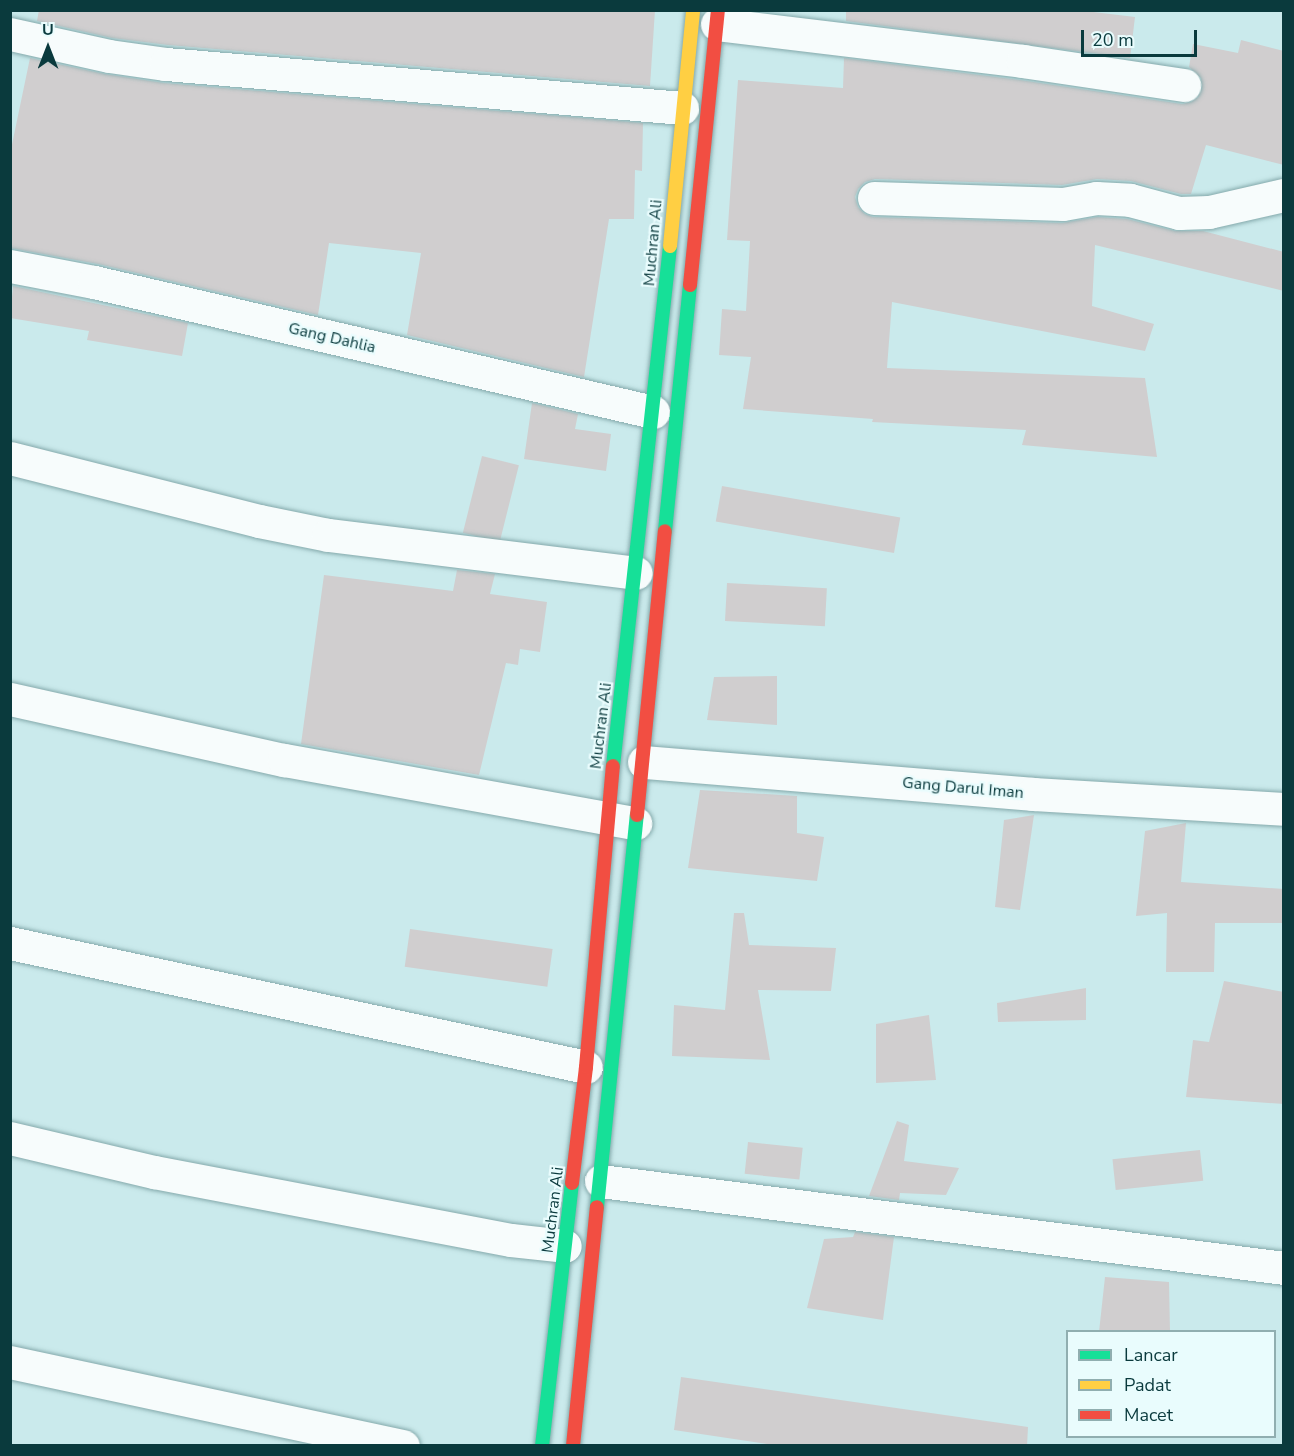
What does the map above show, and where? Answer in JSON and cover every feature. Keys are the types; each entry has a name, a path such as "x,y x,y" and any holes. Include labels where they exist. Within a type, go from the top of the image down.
{"street":[{"path":"709,15 1184,85"},
{"name":"Muchran Ali","path":"573,1446 601,1181 636,573 682,108 709,15"},
{"name":"Muchran Ali","path":"542,1446 586,1067 622,820 644,762 709,15"},
{"path":"10,34 109,56 166,64 682,108"},
{"path":"874,198 1063,204 1096,198 1130,200 1179,213 1209,212 1284,195"},
{"name":"Gang Dahlia","path":"10,266 94,282 653,412"},
{"path":"10,458 259,521 328,536 636,573"},
{"path":"10,699 284,760 622,820"},
{"name":"Gang Darul Iman","path":"644,762 1032,794 1284,809"},
{"path":"10,944 586,1067"},
{"path":"10,1138 154,1172 501,1239 565,1245"},
{"path":"601,1181 1284,1268"},
{"path":"10,1362 403,1446"}],"building":[{"path":"39,10 655,10 650,86 168,45 112,38 37,21"},
{"path":"846,10 1077,10 1135,17 1130,58 846,21"},
{"path":"1241,40 1284,51 1284,165 1206,145 1191,194 1181,194 1131,181 1097,179 1062,185 875,179 865,182 858,189 855,197 858,207 865,214 873,217 1062,223 1097,217 1127,219 1175,231 1203,231 1284,252 1284,291 1095,245 1092,306 1154,324 1145,351 892,302 887,368 1145,378 1157,457 1022,445 1026,430 872,422 873,419 743,409 751,357 719,355 722,309 746,311 750,241 727,240 738,80 843,88 844,58 1020,80 1182,104 1198,97 1202,88 1201,78 1189,67 1193,44 1238,53"},
{"path":"30,58 105,74 164,83 643,123 642,171 635,170 634,219 609,219 584,377 407,335 421,253 329,243 318,315 98,264 10,248 10,154"},
{"path":"13,286 188,323 182,356 87,340 89,331 10,318"},
{"path":"532,403 578,414 575,429 611,434 606,471 524,459"},
{"path":"482,456 519,465 500,542 463,533"},
{"path":"722,486 900,517 894,553 716,521"},
{"path":"457,570 495,574 490,594 547,602 540,652 520,649 518,665 506,663 479,775 301,744 324,575 453,591"},
{"path":"727,583 827,588 825,626 725,621"},
{"path":"777,676 777,725 707,720 714,677"},
{"path":"700,790 797,796 797,833 824,837 817,881 688,868"},
{"path":"1034,815 1020,910 995,907 1004,820"},
{"path":"1186,823 1181,882 1284,889 1284,923 1215,923 1214,972 1166,972 1167,913 1136,916 1145,831"},
{"path":"734,913 744,913 749,945 836,948 831,991 758,990 770,1060 672,1056 674,1005 725,1010"},
{"path":"410,929 553,949 547,987 405,967"},
{"path":"1224,981 1284,992 1284,1104 1186,1097 1193,1040 1209,1042"},
{"path":"1086,988 1086,1020 998,1022 997,1003"},
{"path":"929,1015 936,1080 876,1083 876,1024"},
{"path":"897,1121 909,1125 904,1161 959,1168 946,1195 900,1193 899,1200 869,1196"},
{"path":"748,1142 803,1148 799,1180 745,1174"},
{"path":"1200,1150 1203,1181 1116,1190 1112,1159"},
{"path":"855,1232 894,1237 883,1320 807,1308 824,1239 853,1237"},
{"path":"1105,1277 1169,1282 1170,1330 1099,1330"},
{"path":"681,1377 1028,1427 1027,1446 781,1446 674,1430"}],"traffic: fast":[{"path":"613,766 670,246"},
{"path":"665,531 690,285"},
{"path":"597,1207 637,815"},
{"path":"542,1446 572,1183"}],"traffic: slow":[{"path":"670,246 693,10"}],"traffic: jam":[{"path":"690,285 718,10"},
{"path":"637,815 665,531"},
{"path":"572,1183 586,1067 613,766"},
{"path":"573,1446 597,1207"}]}
